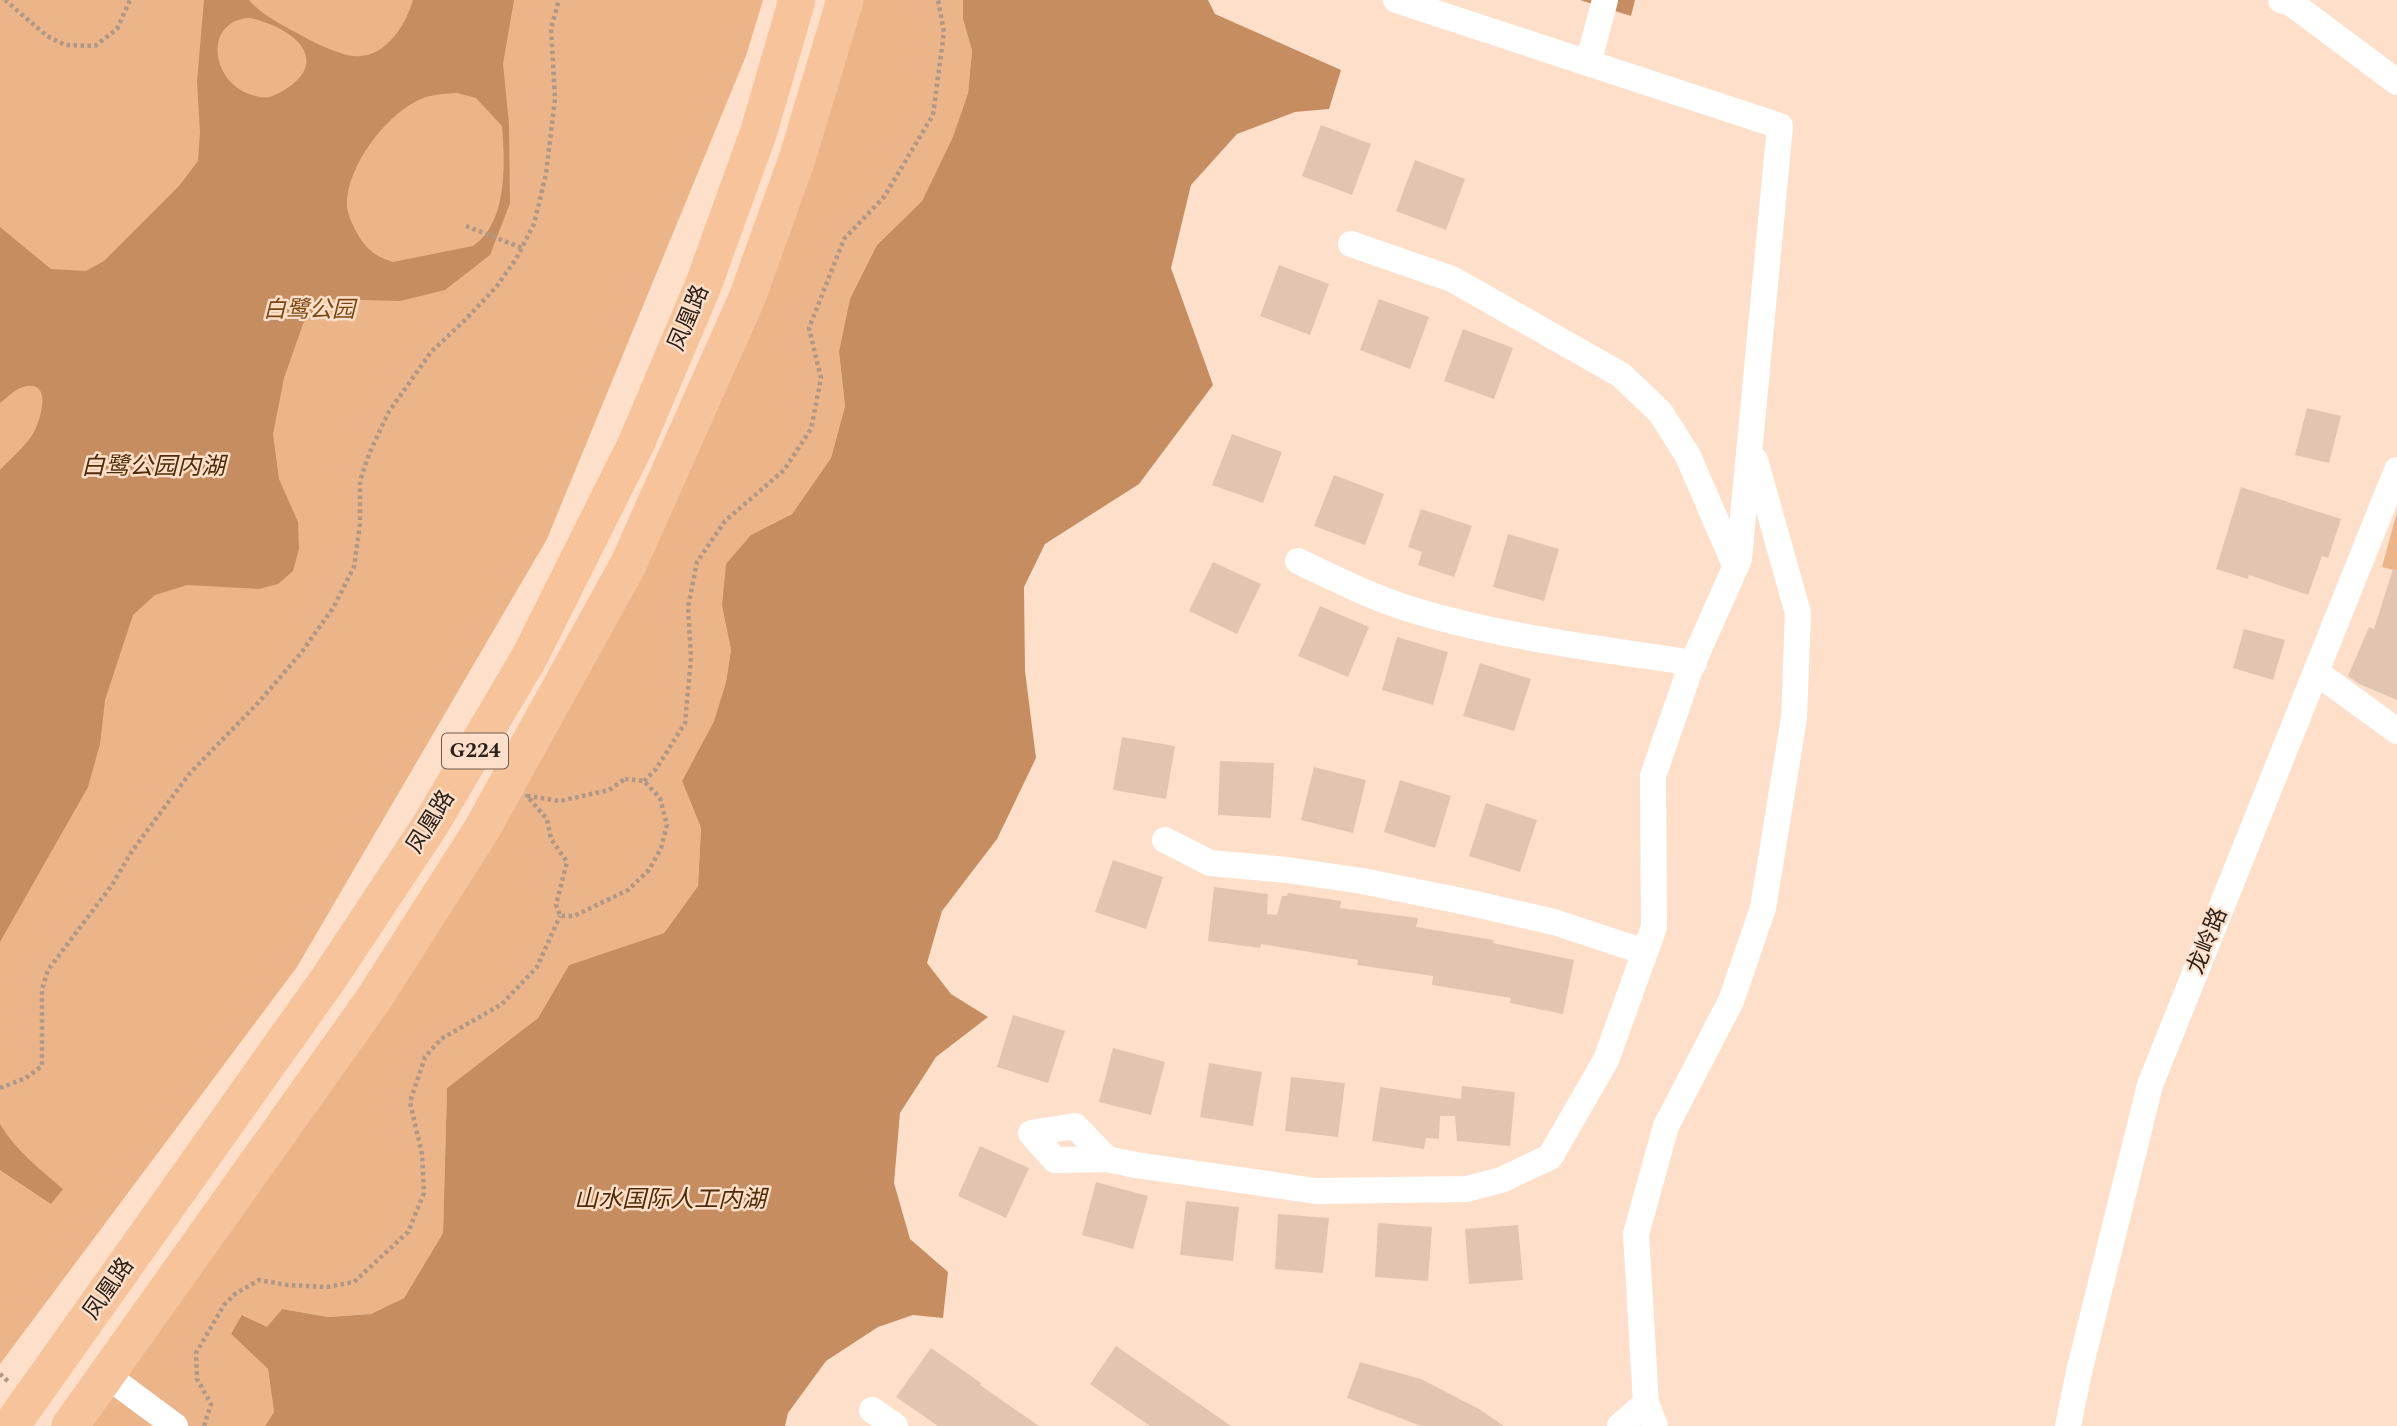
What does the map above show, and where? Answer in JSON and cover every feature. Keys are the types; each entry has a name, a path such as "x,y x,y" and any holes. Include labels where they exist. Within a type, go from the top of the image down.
{"highway":[{"name":"凤凰路","path":"11,1426 329,978 431,824 530,656 636,444 703,286 760,131 797,0"},
{"name":"凤凰路","path":"70,1426 373,1000 482,830 628,565 747,298 797,159 845,0"}],"street":[{"path":"1107,1159 1316,1191 1467,1189 1501,1180 1550,1157 1606,1060 1654,927 1653,776 1694,663 1739,559 1780,125 1396,0"},
{"path":"2281,0 2291,3 2397,82"},
{"path":"1588,63 1603,7"},
{"path":"1351,244 1452,279 1621,375 1660,412 1688,456 1736,567"},
{"path":"1620,1426 1650,1415 1636,1234 1666,1126 1731,1000 1763,908 1794,718 1798,613 1751,445"},
{"name":"龙岭路","path":"2068,1426 2150,1085 2397,470"},
{"path":"1298,561 1357,589 1414,611 1508,634 1694,663"},
{"path":"2316,673 2397,732"},
{"path":"1165,840 1210,863 1287,870 1362,881 1471,903 1554,922 1645,952"},
{"path":"106,1376 175,1426"},
{"path":"872,1410 895,1426"}],"path":[{"path":"5,0 47,36 65,45 95,46 117,29 130,0"},
{"path":"0,1088 26,1078 42,1066 42,989 48,970 112,885 132,851 190,773 258,703 301,653 333,608 354,567 360,524 359,481 388,414 431,352 496,286 522,248 534,224 546,174 555,99 551,28 559,0"},
{"path":"645,781 656,769 685,723 691,658 688,607 698,562 725,521 784,470 811,429 821,378 809,328 844,239 884,197 933,115 943,32 938,0"},
{"path":"466,226 522,248"},
{"path":"204,1426 211,1404 197,1379 196,1353 210,1327 234,1294 259,1280 287,1285 327,1287 354,1282 408,1232 424,1193 422,1154 410,1102 425,1057 442,1039 502,1003 537,967 560,916 556,905 568,862 551,839 547,819 527,796 560,801 609,790 625,779 645,781 660,798 667,825 661,848 649,870 628,890 574,916 560,916"}],"green space":[{"name":"白鹭公园","path":"0,0 763,0 746,56 547,539 297,967 0,1364"},
{"path":"863,0 963,0 963,19 972,51 968,93 953,138 922,201 877,245 839,352 845,406 831,458 792,514 751,535 722,606 731,650 726,682 714,721 682,781 701,828 698,886 664,933 569,965 538,1018 447,1088 443,1233 404,1298 371,1314 328,1317 282,1309 267,1328 243,1315 231,1334 268,1369 274,1412 265,1426 86,1426 518,791"},
{"path":"2397,512 2397,571 2382,567"}],"water":[{"name":"白鹭公园内湖","path":"204,0 249,0 270,17 299,34 331,50 354,56 375,52 384,46 405,20 413,0 514,0 503,64 509,124 510,203 490,255 445,290 400,301 323,299 303,324 284,378 273,434 279,479 298,522 299,549 293,571 278,584 259,589 187,585 155,595 133,615 105,700 100,744 88,787 0,942 0,470 34,432 42,410 42,394 38,388 23,387 0,403 0,227 51,269 86,271 104,261 179,186 198,161 200,132 197,82","holes":["250,18 281,29 294,38 306,59 304,70 295,82 271,97 256,96 238,88 227,78 221,66 219,40 225,29 235,21","457,93 476,98 502,126 502,191 493,223 473,246 393,262 381,258 364,244 347,209 354,173 370,144 403,109 425,97"]},
{"name":"山水国际人工内湖","path":"963,0 1208,0 1215,14 1341,70 1329,109 1295,112 1237,134 1191,185 1171,268 1213,385 1139,484 1045,544 1024,587 1025,671 1036,758 997,839 942,911 927,963 951,994 988,1017 936,1057 900,1113 894,1183 910,1239 948,1272 943,1318 913,1315 878,1327 826,1361 788,1413 785,1426 265,1426 274,1412 268,1369 231,1334 242,1315 267,1327 282,1309 328,1317 371,1314 404,1298 443,1233 447,1088 538,1018 569,965 664,933 698,886 701,828 682,781 714,721 726,682 731,650 722,606 726,564 751,535 792,514 831,458 845,406 839,352 850,299 877,245 922,201 953,137 968,93 972,51 963,19"},
{"path":"1580,0 1635,0 1631,16"},
{"path":"0,1124 21,1151 63,1189 51,1204 0,1170"}],"building":[{"path":"1321,125 1371,144 1352,195 1302,176"},
{"path":"1415,160 1465,179 1446,230 1396,211"},
{"path":"1279,265 1329,284 1310,335 1260,316"},
{"path":"1379,299 1429,317 1410,369 1360,350"},
{"path":"1463,329 1513,348 1494,399 1444,381"},
{"path":"2307,408 2341,416 2329,463 2295,455"},
{"path":"1232,434 1282,452 1263,503 1212,485"},
{"path":"1334,475 1384,494 1365,545 1314,526"},
{"path":"2241,487 2341,519 2328,558 2322,556 2308,595 2249,575 2248,579 2216,569"},
{"path":"1421,509 1472,526 1454,577 1418,565 1422,552 1408,547"},
{"path":"1508,534 1559,549 1544,601 1493,587"},
{"path":"1213,562 1261,584 1237,634 1189,611"},
{"path":"2393,569 2397,570 2397,700 2359,684 2348,676 2369,627 2374,629"},
{"path":"1320,606 1369,627 1348,677 1298,656"},
{"path":"2244,629 2285,640 2273,680 2233,668"},
{"path":"1397,637 1448,652 1433,705 1382,690"},
{"path":"1480,663 1531,679 1514,731 1463,716"},
{"path":"1122,737 1175,746 1166,799 1113,790"},
{"path":"1220,761 1274,763 1271,818 1218,815"},
{"path":"1314,767 1366,780 1353,833 1301,820"},
{"path":"1400,780 1451,796 1435,848 1384,832"},
{"path":"1486,803 1537,820 1520,872 1469,856"},
{"path":"1113,860 1163,877 1146,929 1095,912"},
{"path":"1214,887 1268,894 1267,914 1277,915 1282,896 1287,896 1288,893 1341,901 1340,908 1418,918 1416,927 1494,940 1493,943 1574,960 1563,1014 1510,1003 1511,998 1432,985 1433,976 1357,965 1358,960 1261,944 1260,948 1208,941"},
{"path":"1013,1015 1065,1031 1048,1083 997,1067"},
{"path":"1113,1048 1165,1062 1151,1115 1099,1102"},
{"path":"1209,1063 1262,1072 1253,1126 1200,1117"},
{"path":"1291,1077 1345,1083 1338,1137 1285,1131"},
{"path":"1462,1086 1515,1092 1510,1146 1457,1141 1455,1116 1440,1116 1439,1139 1426,1138 1424,1149 1372,1141 1380,1087 1461,1099"},
{"path":"980,1146 1029,1168 1006,1218 958,1196"},
{"path":"1096,1182 1148,1196 1133,1249 1082,1235"},
{"path":"1186,1201 1239,1207 1233,1261 1180,1255"},
{"path":"1278,1214 1329,1218 1323,1273 1275,1269"},
{"path":"1378,1223 1432,1227 1428,1281 1375,1277"},
{"path":"1518,1225 1523,1280 1469,1284 1465,1229"},
{"path":"1116,1346 1231,1426 1150,1426 1090,1384"},
{"path":"931,1348 1039,1426 938,1426 896,1397"},
{"path":"1360,1362 1421,1379 1479,1409 1504,1426 1421,1426 1347,1398"}]}
